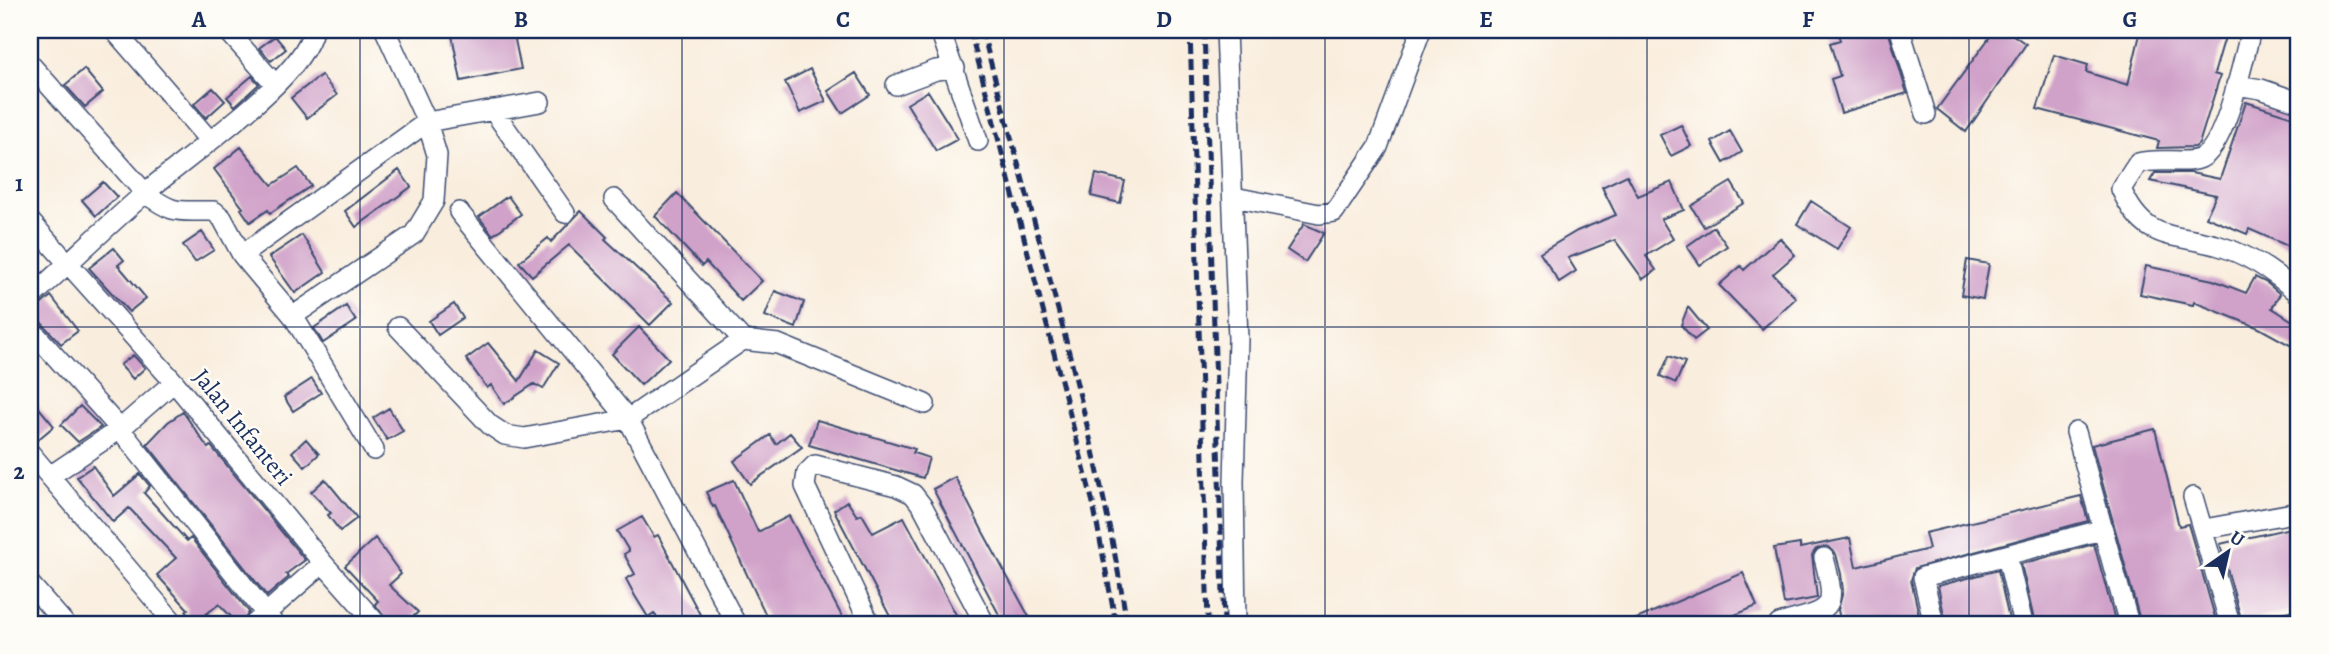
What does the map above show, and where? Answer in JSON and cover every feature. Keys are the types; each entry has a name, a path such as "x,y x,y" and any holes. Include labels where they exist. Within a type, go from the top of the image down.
{"street":[{"path":"114,30 210,141"},
{"path":"227,30 274,83"},
{"path":"30,298 145,193 253,107 310,43 313,30"},
{"path":"293,316 414,234 435,201 437,155 427,122 386,30"},
{"path":"940,30 978,141"},
{"path":"1226,30 1238,339 1234,481 1236,624"},
{"path":"1234,197 1319,214 1334,212 1378,146 1421,30"},
{"path":"1900,30 1926,114"},
{"path":"2251,30 2218,137 2208,154 2196,160 2151,159 2138,163 2121,189 2138,221 2167,236 2215,245 2251,259 2276,273 2299,294"},
{"path":"30,64 145,193 168,210 184,213 214,211 222,218 242,255 293,316 374,450"},
{"path":"897,85 936,70 955,68"},
{"path":"2236,85 2261,89 2299,102"},
{"path":"242,255 427,122 540,102"},
{"path":"494,110 565,212"},
{"path":"614,200 743,340 778,344 925,404"},
{"path":"459,212 628,419 736,624"},
{"name":"Jalan Infanteri","path":"30,221 66,265 174,382 323,563 377,624"},
{"path":"398,327 468,404 505,435 524,438 628,419 743,340"},
{"path":"30,328 120,429 265,621 323,563"},
{"path":"50,476 120,429 174,382"},
{"path":"2076,432 2129,624"},
{"path":"30,453 175,624"},
{"path":"870,624 805,486 807,473 815,465 896,486 913,494 923,507 985,624"},
{"path":"2193,497 2230,624"},
{"path":"2204,529 2299,512"},
{"path":"1934,624 1923,577 2101,530"},
{"path":"2007,556 2023,624"},
{"path":"1779,624 1817,613 1828,606 1833,592 1824,558"},
{"path":"30,584 65,624"}],"building":[{"path":"451,30 513,30 521,69 461,81"},
{"path":"1837,30 1888,30 1907,93 1841,113 1831,79 1840,76 1830,43 1840,40"},
{"path":"1995,30 2006,30 2026,44 1966,132 1937,109"},
{"path":"2148,30 2227,30 2214,74 2220,76 2199,144 2195,147 2157,148 2159,141 2037,109 2054,55 2088,65 2086,72 2128,85 2140,34 2147,36"},
{"path":"275,36 286,49 271,61 259,48"},
{"path":"84,69 103,92 85,107 65,85"},
{"path":"810,69 826,101 800,113 785,82"},
{"path":"856,73 870,95 842,113 828,91"},
{"path":"321,75 337,95 307,118 291,98"},
{"path":"252,76 259,84 235,106 227,97"},
{"path":"213,88 225,101 206,118 194,104"},
{"path":"928,91 958,139 936,151 907,104"},
{"path":"2246,102 2299,119 2299,251 2249,229 2247,234 2206,217 2216,195 2150,181 2155,173 2191,173 2220,179"},
{"path":"1681,125 1691,146 1671,156 1660,135"},
{"path":"1730,131 1742,152 1724,163 1712,142"},
{"path":"241,147 272,185 298,168 311,186 270,213 268,210 250,222 214,169"},
{"path":"399,170 411,187 356,227 345,211"},
{"path":"1096,174 1125,181 1120,203 1091,196"},
{"path":"1627,175 1638,196 1672,182 1684,210 1661,219 1673,239 1646,256 1656,270 1643,279 1615,240 1568,258 1576,271 1559,282 1540,253 1577,231 1616,215 1602,187"},
{"path":"103,182 117,197 96,216 82,200"},
{"path":"1731,182 1744,203 1704,227 1691,206"},
{"path":"677,193 762,281 741,301 706,262 702,266 655,216"},
{"path":"508,196 521,214 493,235 479,217"},
{"path":"1811,201 1851,227 1837,249 1797,224"},
{"path":"581,211 607,237 605,239 673,302 650,325 569,245 532,276 519,262 548,238 551,242"},
{"path":"1304,224 1324,233 1305,262 1287,250"},
{"path":"1714,227 1727,246 1700,265 1687,246"},
{"path":"202,232 214,250 195,262 183,245"},
{"path":"302,235 325,272 295,293 269,257"},
{"path":"1780,238 1795,255 1773,274 1796,298 1762,329 1719,285 1741,266 1744,270"},
{"path":"114,248 124,260 118,265 146,298 129,312 89,268"},
{"path":"1967,260 1989,264 1983,299 1961,295"},
{"path":"2146,266 2213,280 2246,293 2255,277 2267,283 2280,294 2272,308 2299,325 2299,350 2259,328 2194,302 2193,305 2140,294"},
{"path":"775,291 804,302 796,328 765,316"},
{"path":"51,296 78,331 61,344 30,314"},
{"path":"454,304 463,318 438,335 429,321"},
{"path":"346,306 356,321 323,343 314,328"},
{"path":"1688,307 1707,330 1694,340 1681,325"},
{"path":"639,327 669,359 641,385 612,354"},
{"path":"488,343 519,381 538,350 559,363 543,389 534,384 504,404 491,385 487,388 466,359"},
{"path":"133,355 145,368 133,379 120,365"},
{"path":"1669,356 1685,362 1676,383 1660,376"},
{"path":"312,379 321,393 293,411 284,397"},
{"path":"30,397 54,426 35,442 30,441"},
{"path":"80,406 101,427 78,442 61,425"},
{"path":"389,408 403,431 387,440 373,418"},
{"path":"183,412 208,448 211,446 305,560 286,574 289,577 267,596 147,444 168,422"},
{"path":"817,420 915,449 913,453 929,458 923,478 809,445"},
{"path":"2155,429 2179,526 2188,524 2217,624 2141,624 2092,445"},
{"path":"790,433 802,447 750,484 734,461 770,435 776,444"},
{"path":"306,439 319,454 305,467 292,452"},
{"path":"93,466 114,496 140,474 150,486 144,493 187,541 191,538 249,612 242,624 238,624 219,604 195,623 186,611 188,609 157,575 176,558 129,508 113,522 77,477"},
{"path":"955,477 1033,624 1004,624 933,489"},
{"path":"325,479 357,518 340,531 328,515 331,513 311,492"},
{"path":"734,480 758,532 789,516 846,624 770,624 706,492"},
{"path":"2081,496 2088,521 1915,568 1911,580 1921,624 1841,624 1838,610 1843,591 1841,574 1836,554 1827,546 1816,549 1812,555 1817,598 1784,604 1774,548 1800,544 1800,548 1850,538 1856,567 1929,549 1925,533"},
{"path":"847,501 857,516 862,514 873,533 904,517 961,624 894,624 834,510"},
{"path":"642,517 654,537 658,535 705,624 661,624 654,613 648,617 635,596 626,579 635,574 624,554 629,551 617,531"},
{"path":"2299,526 2299,609 2242,622 2220,544"},
{"path":"375,538 401,574 389,585 418,612 406,624 389,624 375,604 378,601 345,566"},
{"path":"2094,544 2116,624 2035,624 2021,564"},
{"path":"1998,570 2010,624 1946,624 1938,586"},
{"path":"1743,573 1757,606 1713,624 1625,624"}],"railway":[{"path":"970,30 1093,503 1116,624"},
{"path":"982,30 1081,399 1114,549 1127,624"},
{"path":"1190,30 1208,624"},
{"path":"1204,30 1224,624"}]}
